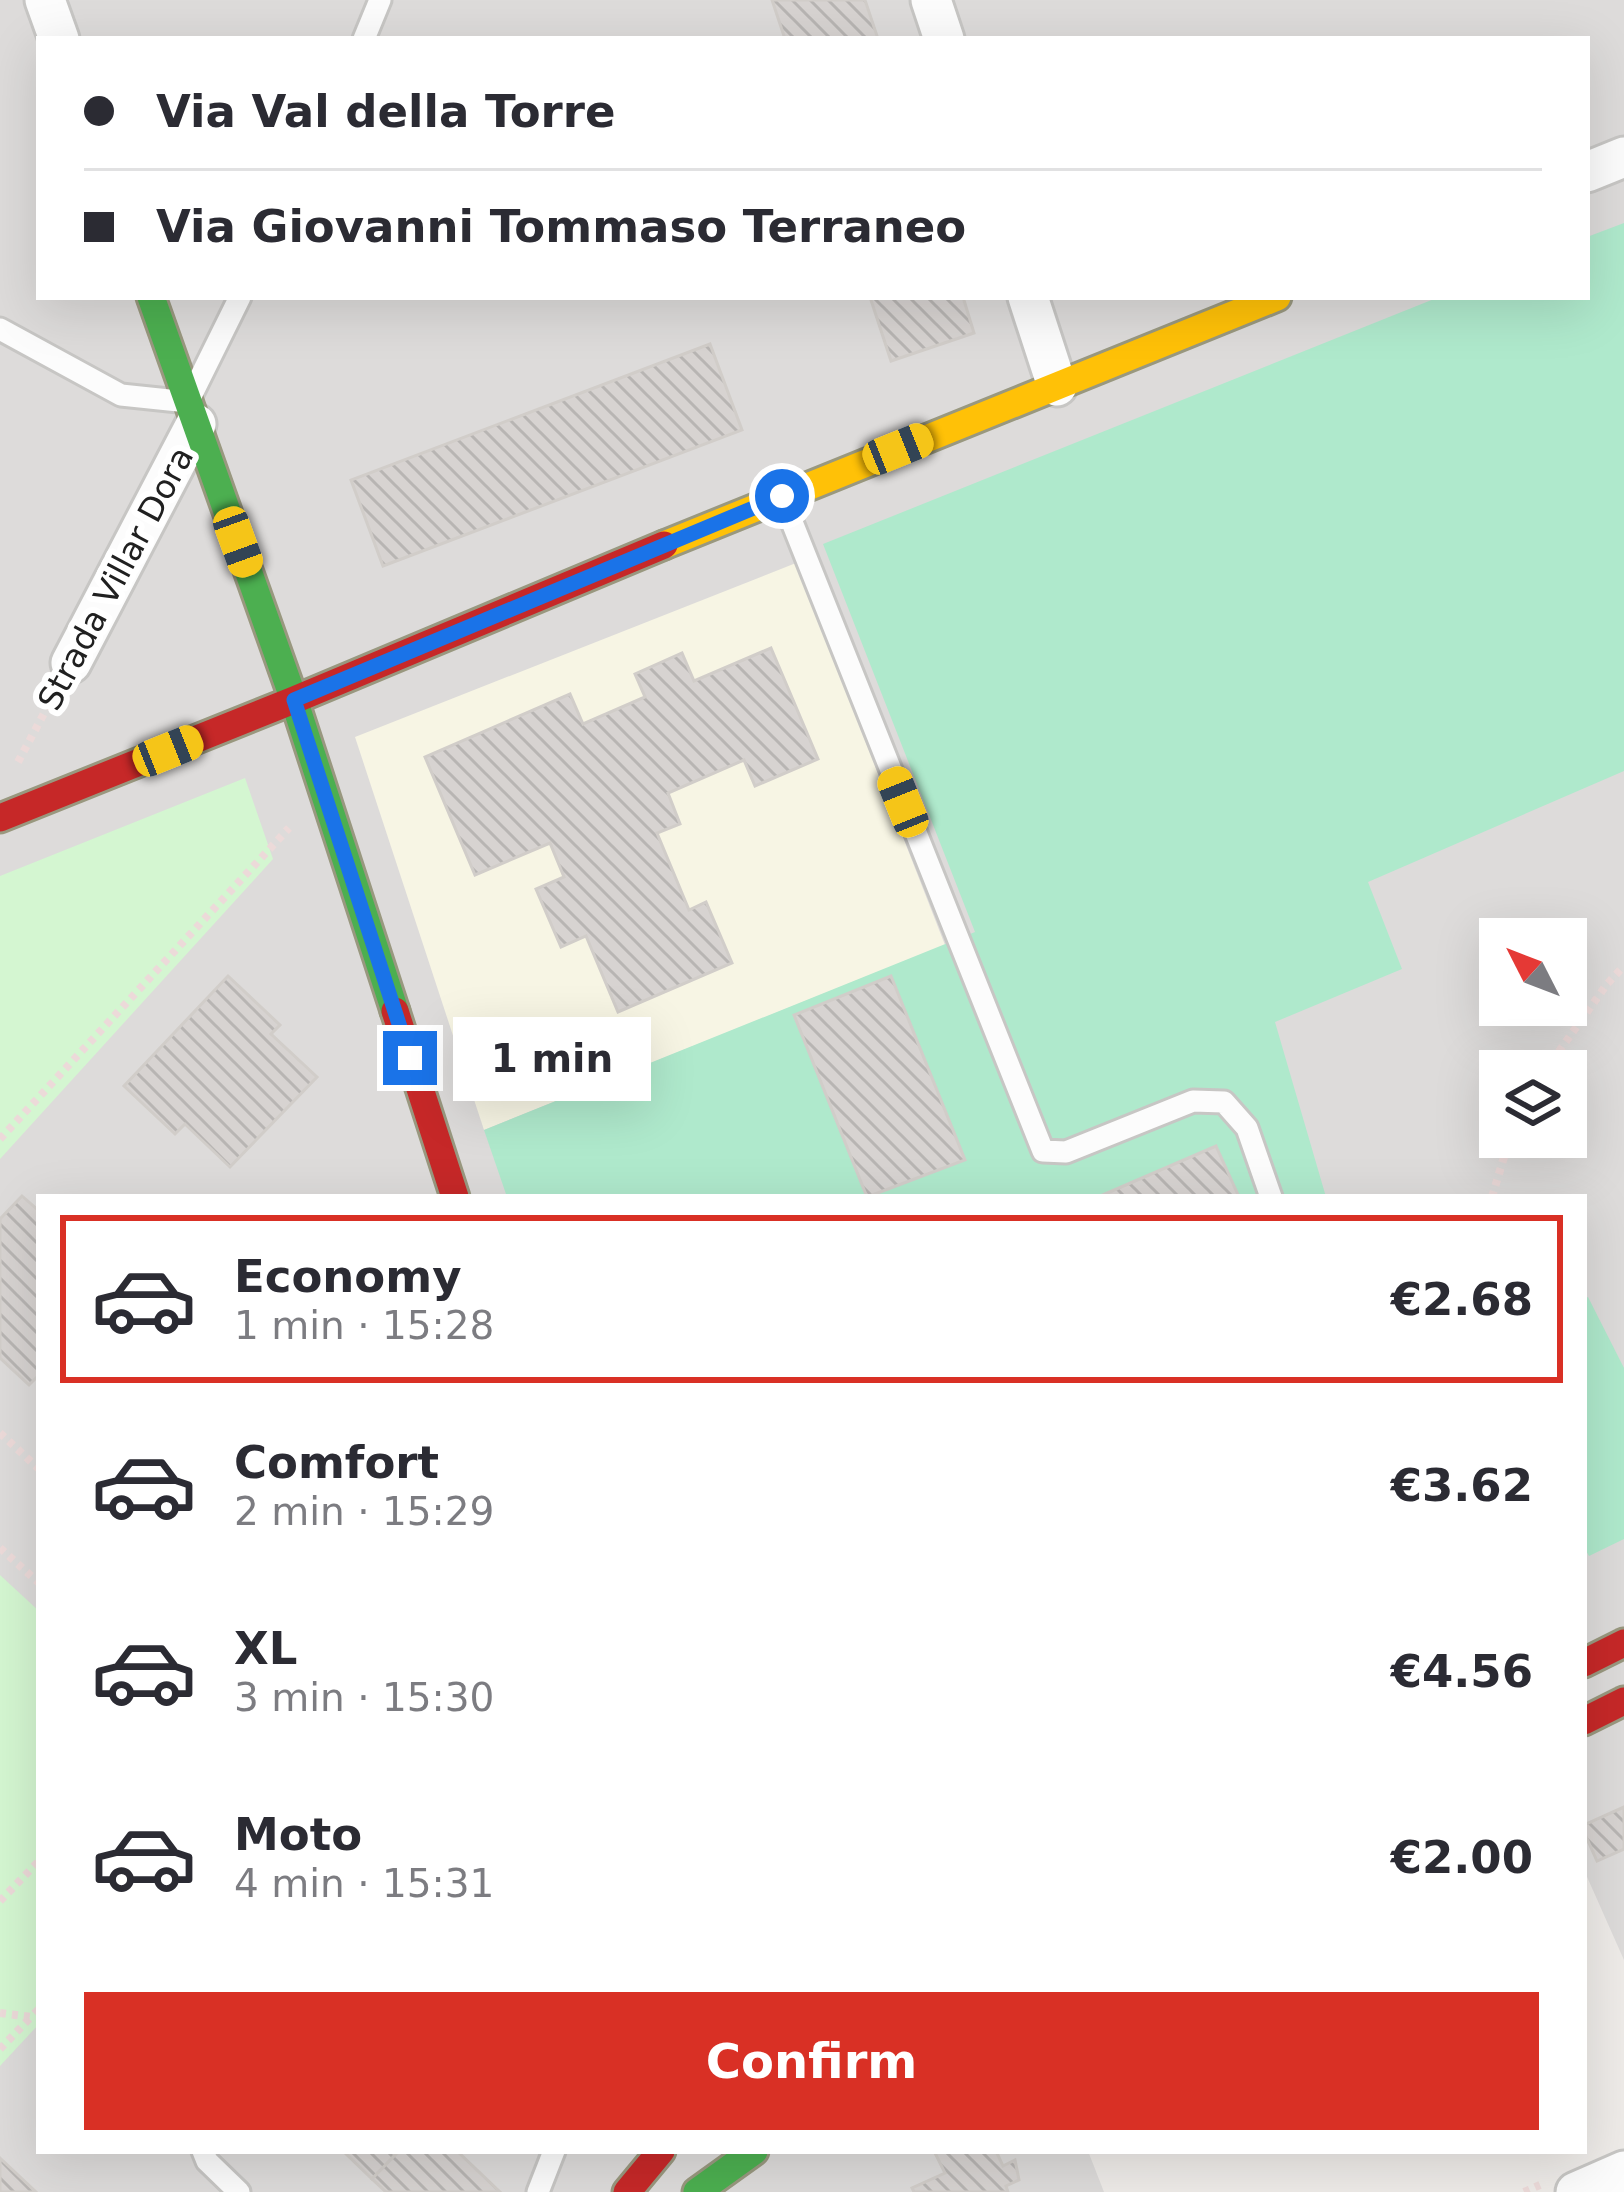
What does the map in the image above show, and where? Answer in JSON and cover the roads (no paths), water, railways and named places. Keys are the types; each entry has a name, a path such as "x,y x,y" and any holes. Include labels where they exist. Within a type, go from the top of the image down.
{"street":[{"path":"45,0 58,36"},
{"path":"931,0 943,36"},
{"path":"1590,171 1624,157"},
{"path":"152,300 294,700 451,1194"},
{"path":"1029,300 1057,386"},
{"path":"0,818 1269,300"},
{"name":"Strada Villar Dora","path":"71,663 192,413"},
{"path":"1587,1662 1624,1643"},
{"path":"1587,1720 1624,1701"},
{"path":"627,2192 659,2154"},
{"path":"701,2189 725,2154"},
{"path":"701,2189 750,2154"},
{"path":"1576,2192 1624,2171"}],"lane":[{"path":"365,36 380,0"},
{"name":"Strada Villar Dora","path":"0,328 121,395 192,413 239,300"},
{"path":"782,496 1043,1151 1066,1152 1193,1101 1224,1102 1246,1128 1270,1194"},
{"path":"204,2154 238,2192"},
{"path":"538,2192 553,2154"}]}
